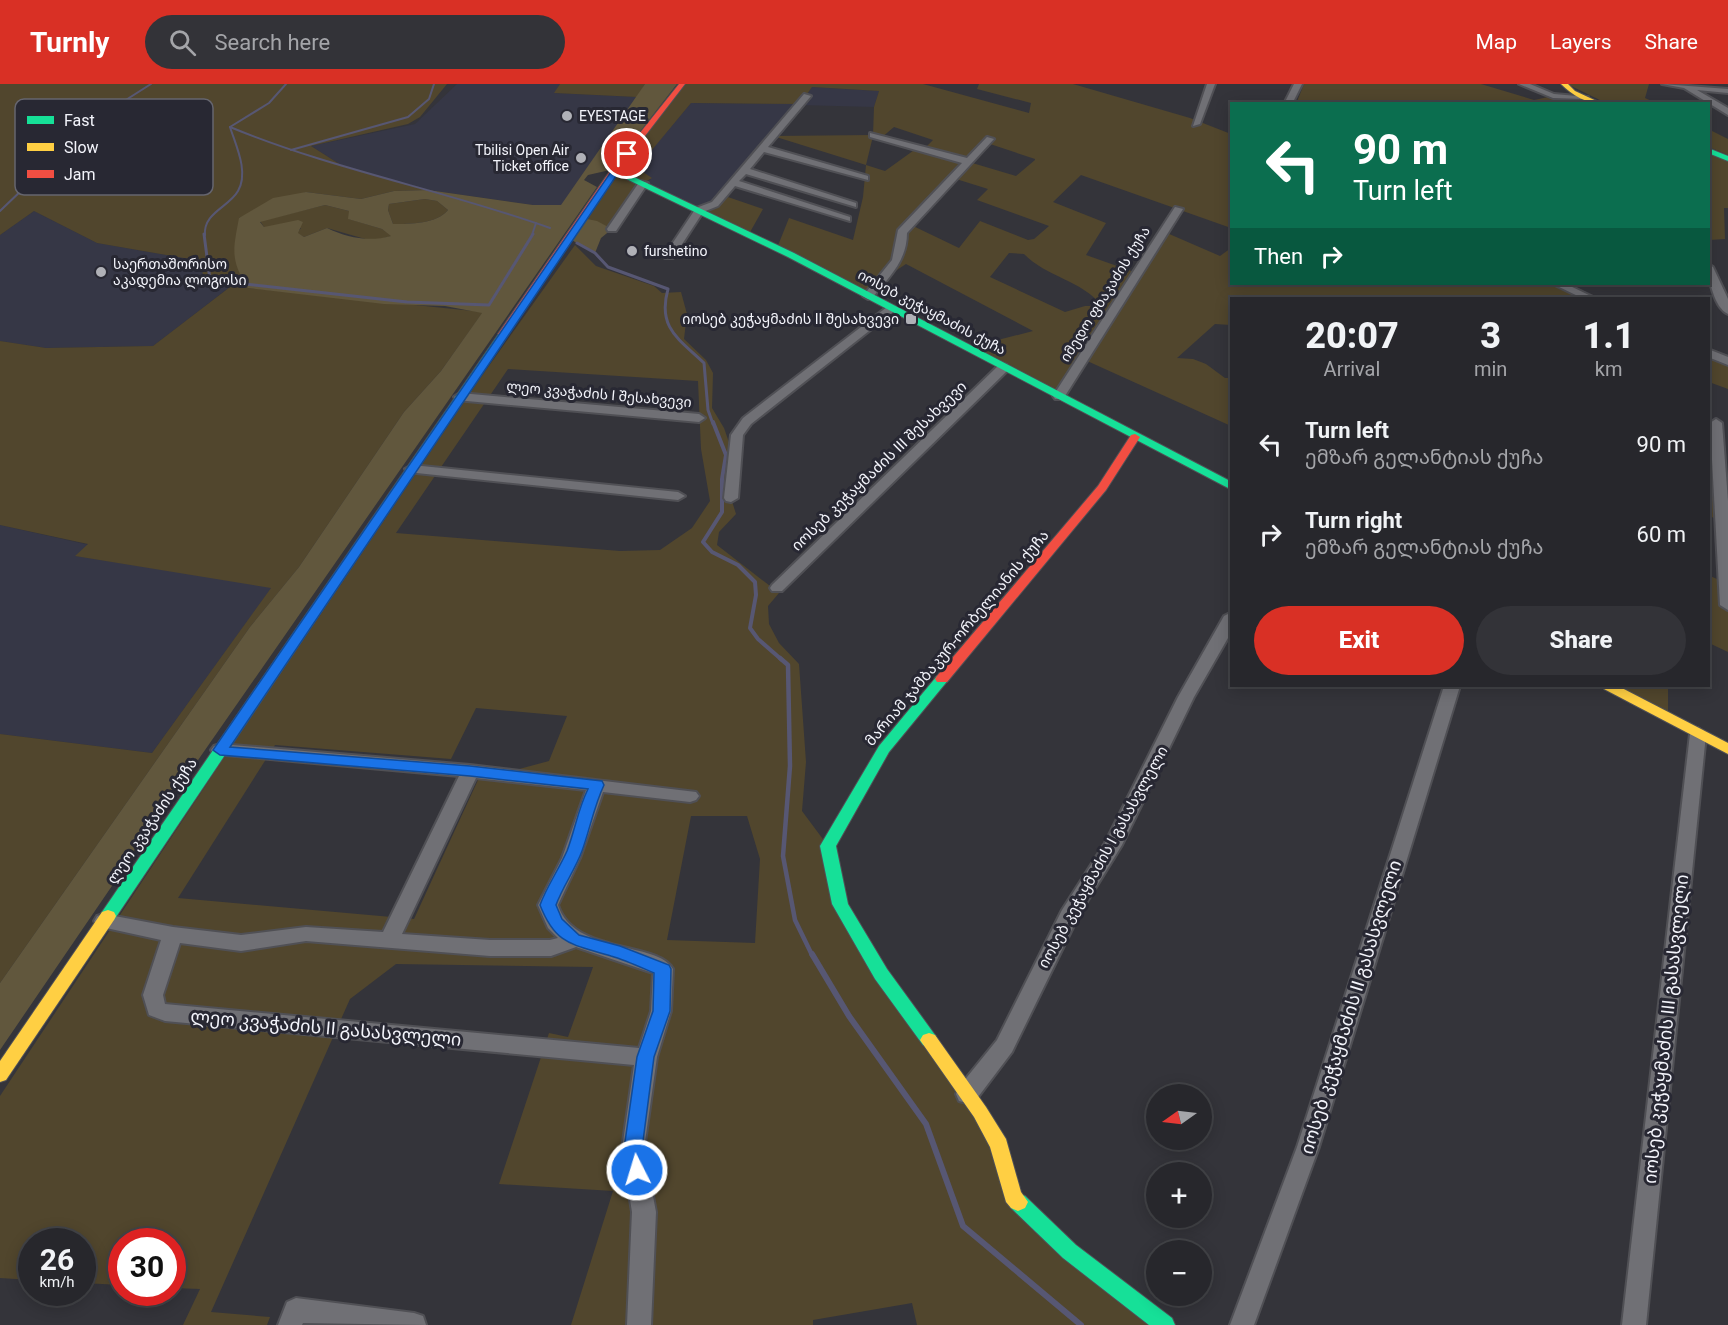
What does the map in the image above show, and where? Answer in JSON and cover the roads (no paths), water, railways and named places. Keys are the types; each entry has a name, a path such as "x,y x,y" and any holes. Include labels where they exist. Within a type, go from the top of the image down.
{"street":[{"name":"ლეო კვაჭაძის ქუჩა","path":"0,1074 615,170 682,84"},
{"path":"1196,124 1211,84"},
{"path":"1289,102 1298,84"},
{"path":"1523,84 1553,96 1584,97"},
{"path":"1564,84 1595,102"},
{"path":"1666,84 1728,91"},
{"path":"1687,87 1689,91 1709,102"},
{"path":"669,256 699,210 715,204 807,96"},
{"path":"1710,102 1728,112"},
{"path":"873,135 969,162"},
{"path":"868,296 897,261 902,245 902,231 990,140"},
{"path":"762,148 865,178"},
{"path":"1710,151 1728,159"},
{"name":"იოსებ კეჭაყმაძის ქუჩა","path":"615,170 868,296 1230,486"},
{"path":"743,170 853,205"},
{"path":"732,182 846,219"},
{"path":"612,229 643,183"},
{"name":"იმედო ფხაკაძის ქუჩა","path":"1059,396 1178,209"},
{"path":"1710,271 1728,311"},
{"path":"1560,285 1588,297"},
{"path":"731,498 737,435 747,421 891,309"},
{"path":"1710,353 1728,361"},
{"name":"იოსებ კეჭაყმაძის III შესახვევი","path":"777,588 1003,368"},
{"name":"ლეო კვაჭაძის I შესახვევი","path":"460,397 699,418"},
{"path":"1716,423 1724,486 1728,605"},
{"name":"მარიამ ჯამბაკურ-ორბელიანის ქუჩა","path":"1135,437 1116,471 884,749 828,846 840,904 881,974 967,1094 999,1144 1013,1196 1037,1225 1129,1294 1165,1325"},
{"path":"412,469 678,496"},
{"name":"იოსებ კეჭაყმაძის I გასასვლელი","path":"967,1094 1005,1046 1072,910 1113,845 1186,697 1230,620"},
{"name":"იოსებ კეჭაყმაძის II გასასვლელი","path":"1242,1325 1308,1147 1452,687"},
{"path":"1611,687 1728,749"},
{"name":"იოსებ კეჭაყმაძის III გასასვლელი","path":"1634,1325 1698,734"},
{"path":"220,750 470,771 690,796"},
{"path":"390,939 470,771"},
{"path":"597,785 587,806 574,852 556,882 548,905 555,923 574,940 615,950 663,969 661,1011 646,1057 633,1149 644,1212 639,1325"},
{"path":"104,921 173,935 241,944 306,934 490,948 550,948 574,940"},
{"name":"ლეო კვაჭაძის II გასასვლელი","path":"173,935 153,995 156,1009 165,1013 646,1057"},
{"path":"290,1325 296,1311 414,1325"}],"waterway":[{"path":"127,99 151,84"},
{"path":"230,127 269,103 286,84"},
{"path":"291,150 408,117 429,99 434,84"},
{"path":"205,235 208,221 234,197 241,184 242,167 230,127"},
{"path":"230,127 291,150"},
{"path":"291,150 536,223"},
{"path":"0,211 17,195"},
{"path":"532,235 536,223"},
{"path":"536,223 550,228"},
{"path":"204,234 210,280 407,302 489,305 533,234"},
{"path":"577,243 595,253 608,267 668,289 665,314 672,332 704,363 708,410 713,424"},
{"path":"713,422 726,455 722,479 722,512 703,542 712,552 738,565 755,582 756,595 750,628 758,639 782,660"},
{"path":"780,658 788,665 790,766 783,856 795,920 812,955"},
{"path":"812,954 849,1016 926,1124 963,1226 1081,1325"}],"place":[{"name":"EYESTAGE","path":"567,116"},
{"name":"Tbilisi Open Air Ticket office","path":"581,158"},
{"name":"furshetino","path":"632,251"},
{"name":"საერთაშორისო აკადემია ლოგოსი","path":"101,272"},
{"name":"იოსებ კეჭაყმაძის II შესახვევი","path":"911,319"}]}
